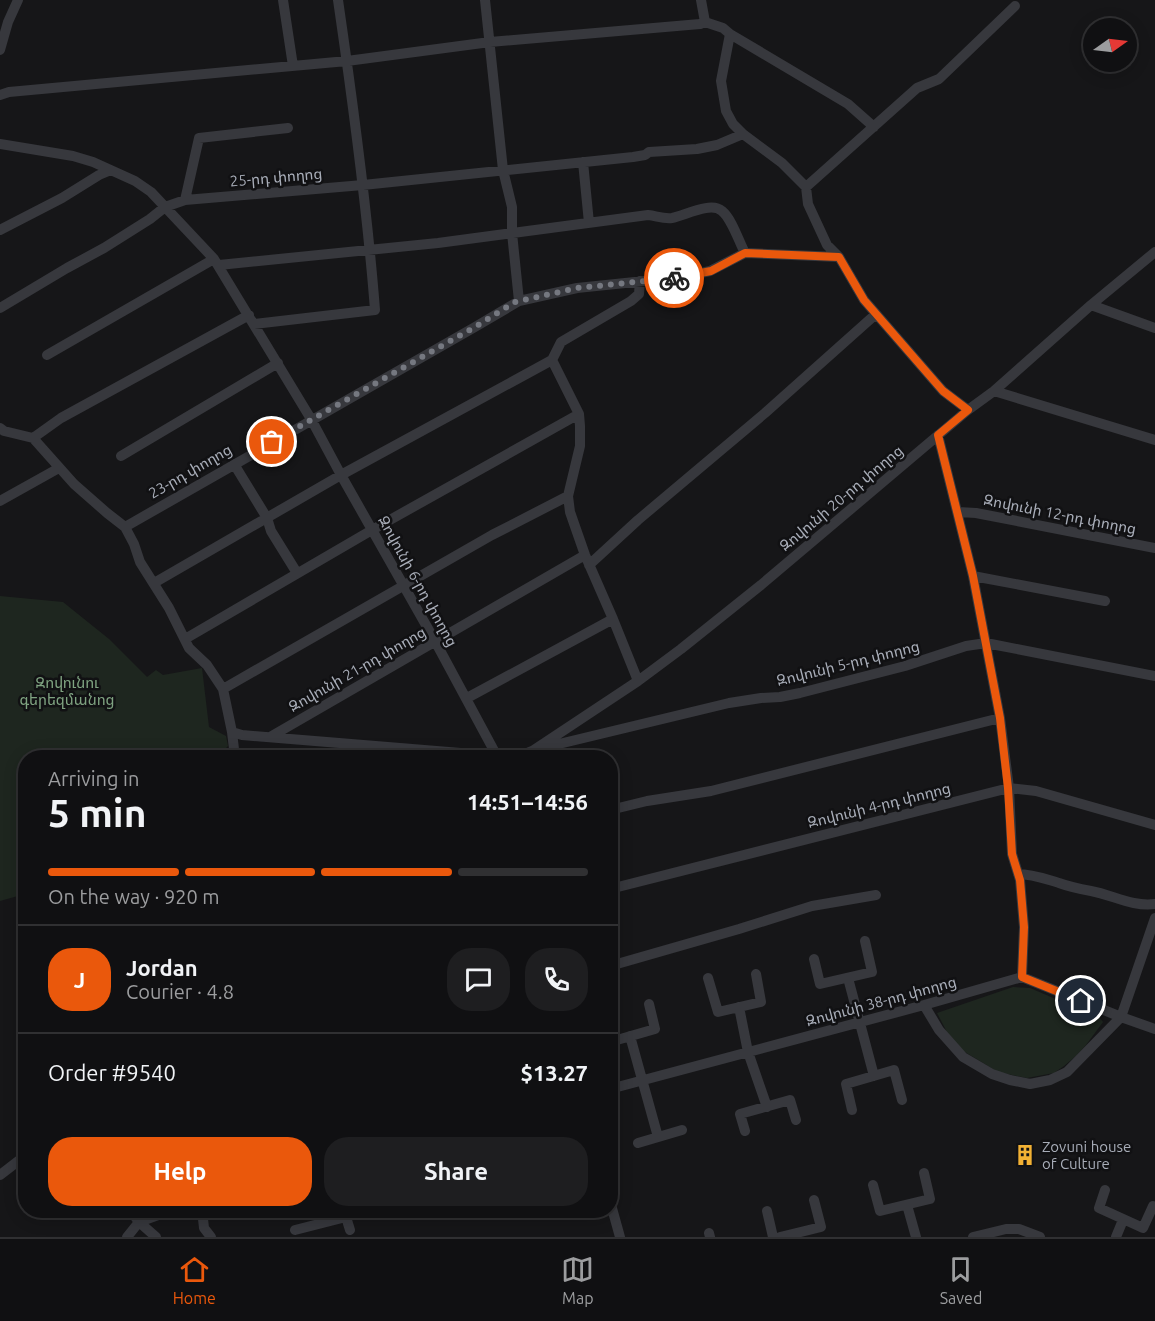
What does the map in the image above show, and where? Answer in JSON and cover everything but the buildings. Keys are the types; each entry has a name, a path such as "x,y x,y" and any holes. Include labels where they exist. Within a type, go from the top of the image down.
{"street":[{"path":"0,50 8,22 18,0"},
{"path":"283,0 293,66"},
{"path":"33,438 68,414 251,320 375,310 371,250 338,0"},
{"path":"485,0 503,171 512,207 512,233 519,301"},
{"path":"701,0 705,22"},
{"path":"806,187 917,88 939,79 951,69 1015,6"},
{"path":"0,95 9,92 347,61 490,42 705,22 723,28 848,104 874,127"},
{"path":"730,34 721,81 726,111 733,124 782,163 806,187 808,204 827,245 839,257 864,300 943,391 968,410"},
{"path":"184,200 199,138 288,128"},
{"name":"25-րդ փողոց","path":"0,308 120,239 165,207 184,200 633,158 649,152 697,149 717,145 743,134"},
{"name":"Զովունի 6-րդ փողոց","path":"0,144 74,156 135,181 151,192 217,262 311,419 494,750"},
{"path":"583,162 589,223"},
{"path":"0,230 111,170"},
{"path":"47,355 217,262 438,243 648,215 672,218 696,210 716,208 722,210 728,218 745,253 839,257"},
{"name":"Զովունի 20-րդ փողոց","path":"534,750 638,681 761,585 968,410 994,391 1155,252"},
{"name":"23-րդ փողոց","path":"124,526 519,301 577,288 683,277 711,271 745,253"},
{"path":"154,583 341,475 552,360 561,342 630,302 639,294 640,281"},
{"path":"1091,305 1155,328"},
{"name":"Զովունի 21-րդ փողոց","path":"270,737 435,641 587,560 756,420 876,314"},
{"path":"552,360 579,414 580,446 568,496 570,512 587,560 638,681"},
{"path":"121,456 278,363"},
{"path":"994,391 1155,440"},
{"path":"185,639 372,530 579,414"},
{"path":"0,428 33,438 87,496 124,526 134,544 140,562 170,608 189,648 207,665 223,689 233,750"},
{"path":"938,435 973,576 1000,718 1008,788 1012,854 1018,874 1024,927 1022,977 1155,1029"},
{"path":"234,464 297,573"},
{"path":"0,501 59,468"},
{"path":"223,689 492,535 568,496"},
{"name":"Զովունի 12-րդ փողոց","path":"958,512 976,513 1155,548"},
{"path":"973,576 1105,601"},
{"path":"467,698 613,619"},
{"name":"Զովունի 5-րդ փողոց","path":"534,750 729,703 800,693 905,666 966,646 986,643 1155,676"},
{"path":"618,808 711,791 1000,718"},
{"path":"232,732 242,735 435,750"},
{"name":"Զովունի 4-րդ փողոց","path":"618,887 1008,788 1036,791 1155,825"},
{"path":"1018,874 1029,874 1132,903 1155,904"},
{"path":"618,964 812,906 876,895"},
{"path":"924,1005 939,1030 963,1057 992,1074 1010,1080 1030,1083 1050,1080 1067,1072 1121,1017 1155,918"},
{"path":"814,959 820,984 872,972 865,941"},
{"path":"708,978 718,1012 761,1002 756,974"},
{"name":"Զովունի 38-րդ փողոց","path":"618,1087 860,1023 1022,977"},
{"path":"849,978 874,1076"},
{"path":"618,1040 655,1029 649,1004"},
{"path":"739,1007 748,1052 767,1107"},
{"path":"630,1036 658,1137"},
{"path":"852,1110 846,1084 894,1070 902,1100"},
{"path":"745,1131 740,1114 790,1101 796,1120"},
{"path":"638,1143 682,1130"},
{"path":"0,1175 18,1161"},
{"path":"873,1185 880,1211 907,1205 930,1199 924,1173"},
{"path":"1105,1190 1099,1208 1143,1228 1153,1206"},
{"path":"780,1237 799,1235 821,1227 814,1200"},
{"path":"907,1205 916,1237"},
{"path":"767,1211 774,1237"},
{"path":"136,1218 156,1237"},
{"path":"130,1236 139,1222 150,1218"},
{"path":"203,1218 204,1228 211,1237"},
{"path":"321,1218 322,1223"},
{"path":"295,1230 342,1218"},
{"path":"346,1218 350,1230"},
{"path":"615,1218 620,1237"},
{"path":"1116,1237 1124,1220"},
{"path":"973,1237 1006,1229 1040,1237"}],"green space":[{"name":"Զովունու գերեզմանոց","path":"0,596 63,602 109,639 147,677 156,670 163,675 202,668 209,727 226,736 228,746 224,750 18,750 18,896 0,901"},
{"path":"1013,987 1030,988 1100,1018 1103,1022 1076,1056 1054,1073 1027,1078 998,1072 960,1049 948,1034 937,1013"}],"way so far":[{"path":"272,442 515,302 577,288 674,278"}],"place":[{"name":"Zovuni house of Culture","path":"1025,1155"}],"route":[{"path":"674,278 711,271 745,253 839,257 864,300 943,391 968,410 938,435 973,576 1000,718 1008,788 1012,854 1020,880 1024,927 1022,977 1081,1001"}]}
